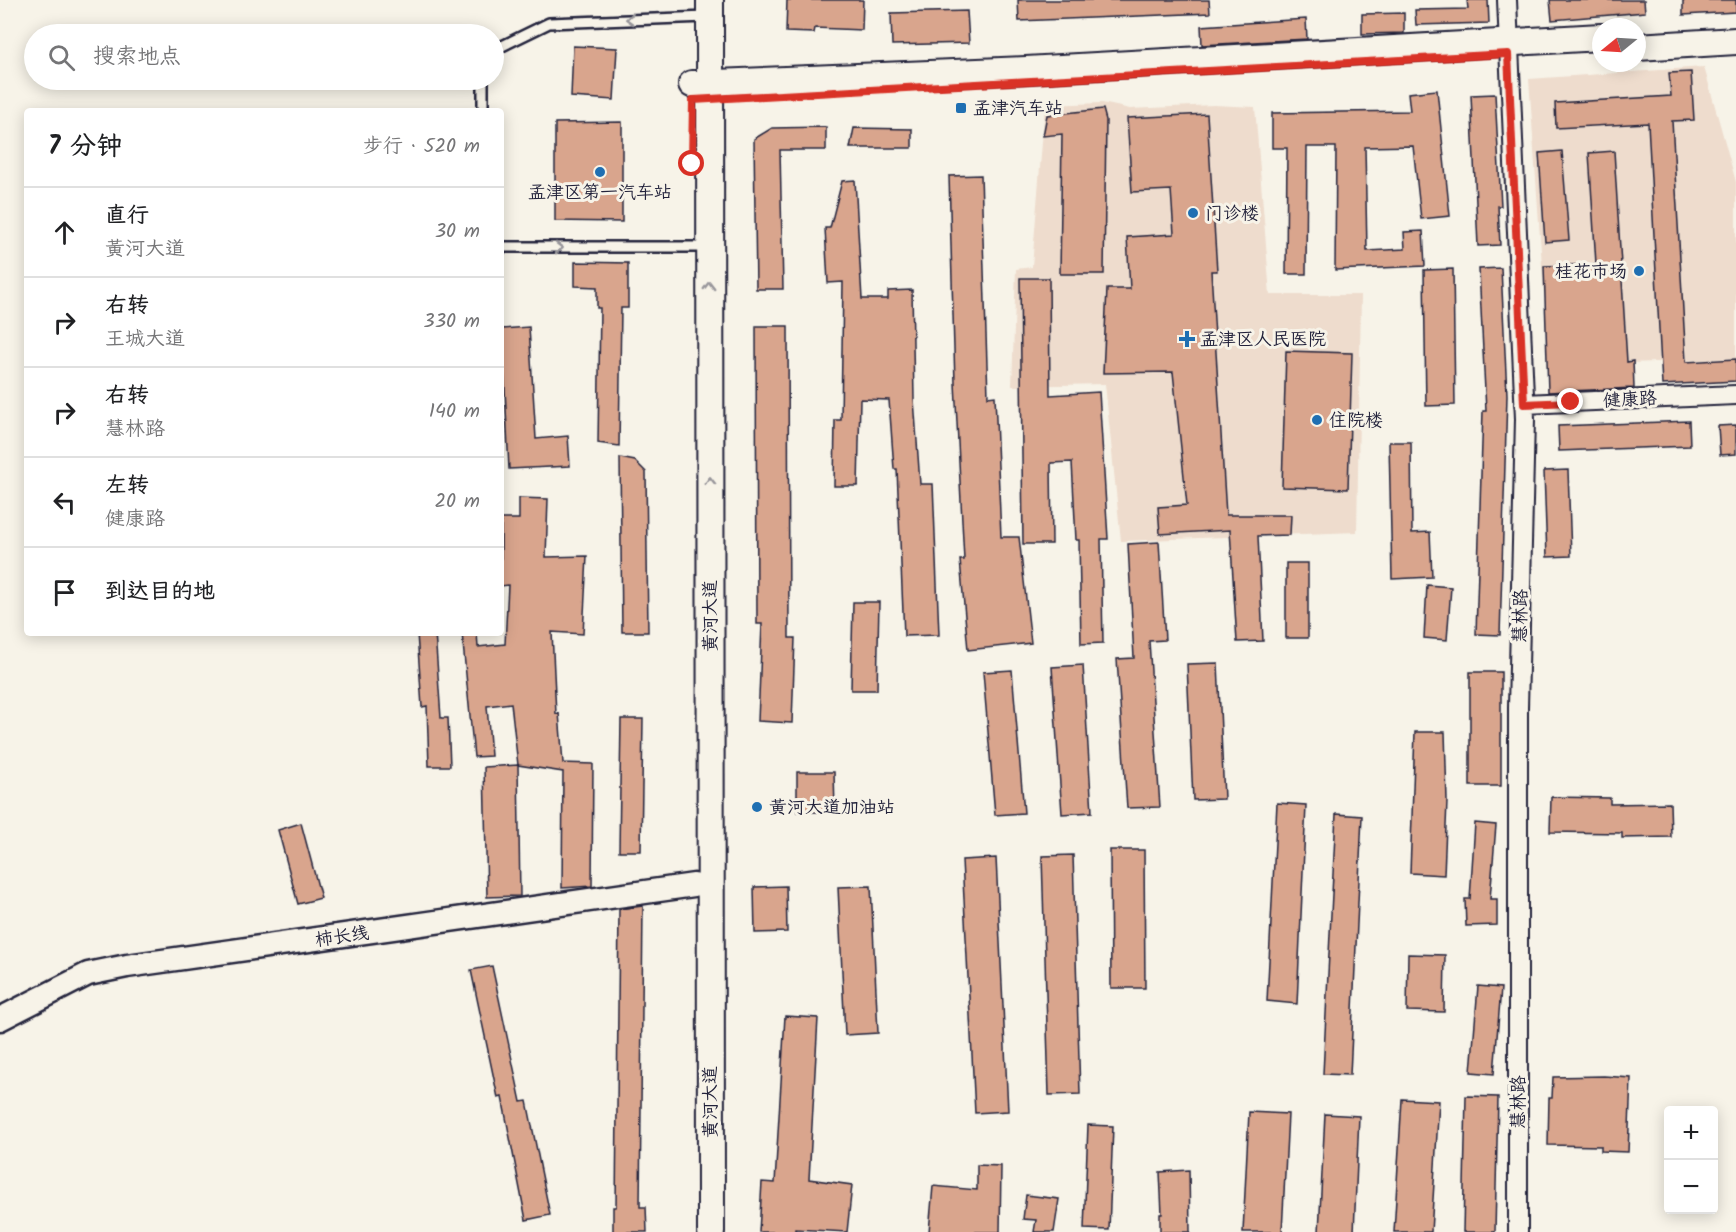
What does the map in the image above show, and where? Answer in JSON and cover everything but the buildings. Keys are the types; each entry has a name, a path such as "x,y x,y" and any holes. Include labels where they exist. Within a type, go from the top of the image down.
{"main road":[{"name":"黄河大道","path":"701,8 701,247 711,1232"},
{"path":"1646,34 1736,29"},
{"path":"701,92 1509,48 1592,38"},
{"path":"1646,46 1736,41"},
{"path":"1509,48 1592,49"},
{"name":"黄河大道","path":"695,1232 693,885 701,247"}],"street":[{"name":"慧林路","path":"1507,0 1524,404 1518,708 1518,1232"},
{"name":"健康路","path":"1524,404 1736,395"},
{"name":"柿长线","path":"0,1019 88,974 127,966 693,885"}],"lane":[{"path":"504,45 549,22 701,8"},
{"path":"483,90 483,108"},
{"path":"504,247 701,247"}],"shaded area":[{"name":"桂花市场","path":"1704,67 1736,182 1736,359 1549,366 1529,79"},
{"name":"孟津区人民医院","path":"1102,103 1130,109 1214,105 1255,107 1270,295 1361,295 1357,532 1121,541 1105,384 1012,386 1016,269 1032,267 1045,105"}],"place":[{"name":"孟津汽车站","path":"961,108"},
{"name":"孟津区第一汽车站","path":"600,172"},
{"name":"门诊楼","path":"1193,213"},
{"name":"桂花市场","path":"1639,271"},
{"name":"孟津区人民医院","path":"1187,339"},
{"name":"住院楼","path":"1317,420"},
{"name":"黄河大道加油站","path":"757,807"}],"route":[{"path":"692,164 693,100 1508,54 1524,404 1571,402"}]}
